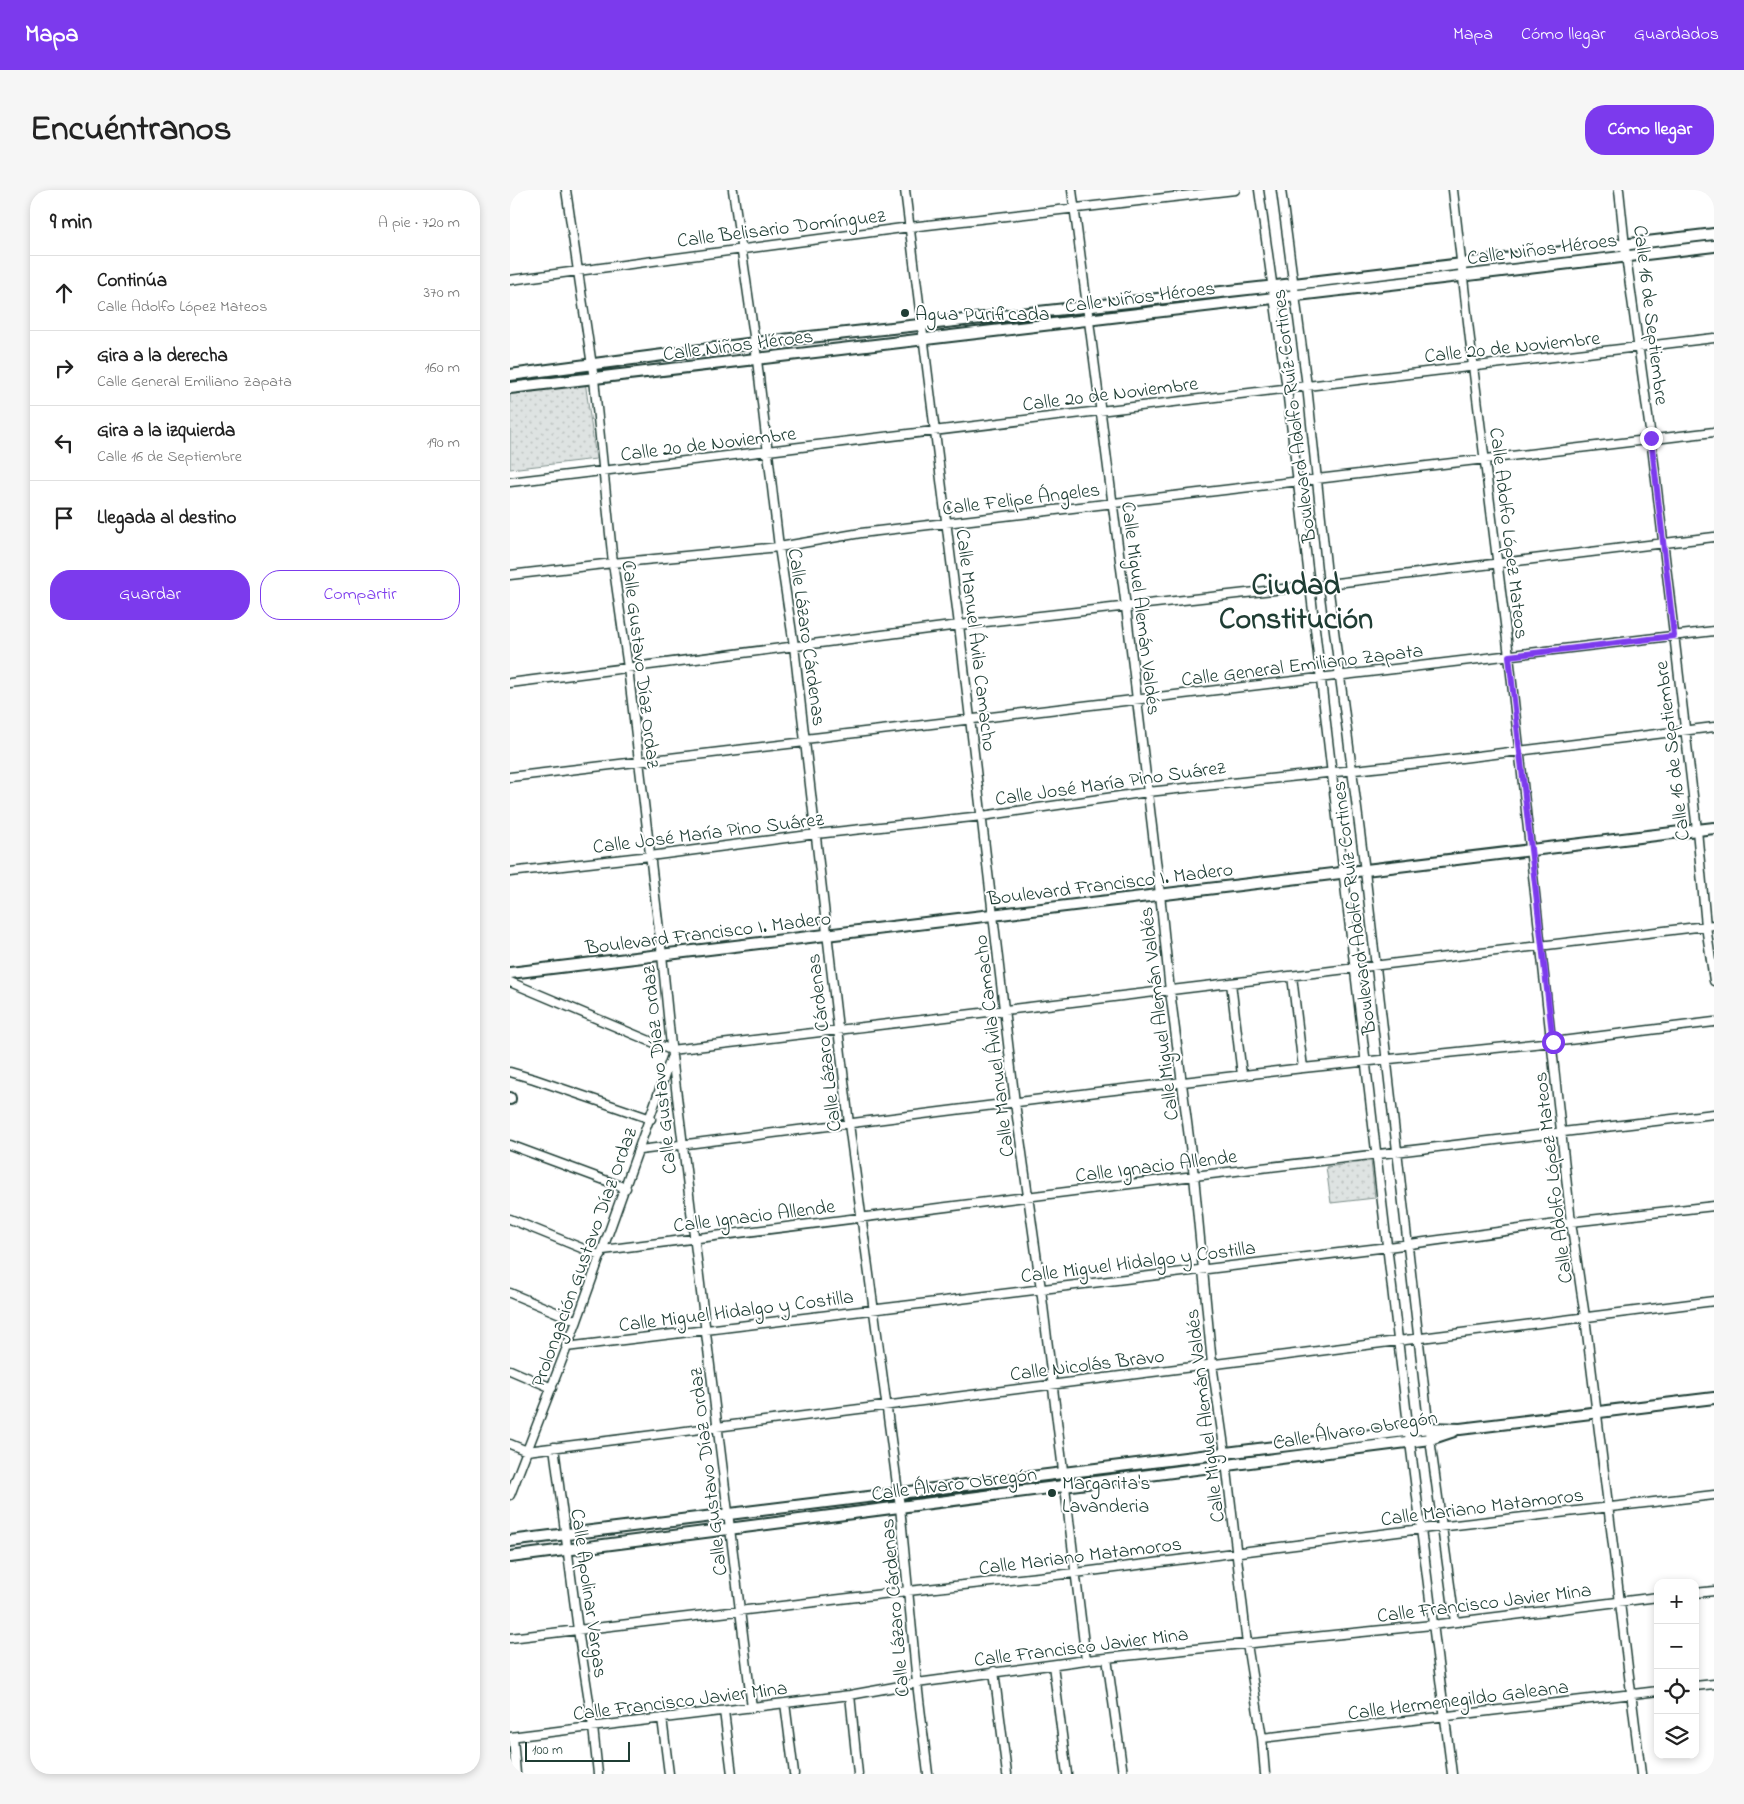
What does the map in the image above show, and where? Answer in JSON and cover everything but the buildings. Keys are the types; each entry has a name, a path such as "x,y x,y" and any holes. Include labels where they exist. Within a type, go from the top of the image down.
{"street":[{"name":"Calle Gustavo Díaz Ordaz","path":"566,190 594,379 612,563 628,668 672,1054 752,1708"},
{"name":"Calle Lázaro Cárdenas","path":"733,190 755,343 779,547 794,646 848,1124 899,1493 916,1683 928,1774"},
{"name":"Calle Manuel Ávila Camacho","path":"905,190 959,625 1015,1103 1041,1288 1086,1660"},
{"name":"Calle Miguel Alemán Valdés","path":"1072,190 1126,607 1170,991 1194,1176 1212,1364 1225,1453 1247,1644 1262,1738 1265,1774"},
{"name":"Calle Belisario Domínguez","path":"510,280 910,227 1074,210 1235,190"},
{"name":"Boulevard Adolfo Ruíz Cortines","path":"1259,190 1287,389 1410,1442 1452,1774"},
{"name":"Boulevard Adolfo Ruíz Cortines","path":"1281,190 1307,386 1328,584 1388,1060 1430,1439 1455,1622"},
{"name":"Calle Adolfo López Mateos","path":"1452,190 1472,366 1509,656 1553,1042 1571,1222 1585,1318 1641,1774"},
{"name":"Calle 16 de Septiembre","path":"1619,190 1664,544 1684,731 1710,926 1714,981"},
{"name":"Calle Niños Héroes","path":"510,388 1090,320 1461,263 1714,234"},
{"name":"Calle Niños Héroes","path":"1295,289 1463,275 1714,246"},
{"name":"Calle Niños Héroes","path":"510,375 755,343 1088,308 1274,292"},
{"name":"Calle 20 de Noviembre","path":"510,482 1714,338"},
{"name":"Calle Felipe Ángeles","path":"510,576 612,563 779,547 861,533 1714,432"},
{"path":"510,683 959,625 1328,584 1714,538"},
{"name":"Calle General Emiliano Zapata","path":"510,777 805,742 805,739 1714,631"},
{"name":"Calle José María Pino Suárez","path":"510,872 816,834 982,816 1148,792 1595,743 1714,727"},
{"name":"Boulevard Francisco I. Madero","path":"510,973 1714,828"},
{"path":"510,982 672,1054 837,1031 1710,926"},
{"path":"1292,976 1304,1068"},
{"path":"1231,983 1242,1075"},
{"path":"640,1150 1182,1082 1553,1042 1714,1022"},
{"name":"Prolongación Gustavo Díaz Ordaz","path":"510,1495 552,1388 640,1150 672,1054"},
{"path":"510,1072 651,1119"},
{"name":"Calle Ignacio Allende","path":"602,1253 694,1238 1397,1151 1714,1114"},
{"path":"510,1145 626,1188"},
{"name":"Calle Miguel Hidalgo y Costilla","path":"566,1347 1041,1288 1204,1270 1571,1222 1714,1206"},
{"path":"510,1218 602,1253"},
{"path":"510,1293 577,1321"},
{"name":"Calle Nicolás Bravo","path":"527,1451 1714,1301"},
{"path":"510,1370 552,1388"},
{"name":"Calle Álvaro Obregón","path":"510,1541 1409,1430 1429,1428 1460,1429 1714,1398"},
{"name":"Calle Álvaro Obregón","path":"510,1557 1410,1442 1430,1439 1460,1429"},
{"path":"510,1444 527,1451"},
{"name":"Calle Apolinar Vargas","path":"554,1447 598,1774"},
{"name":"Calle Mariano Matamoros","path":"510,1638 1075,1573 1421,1529 1714,1495"},
{"path":"1699,1592 1714,1590"},
{"name":"Calle Francisco Javier Mina","path":"511,1737 850,1695 916,1683 1053,1664 1432,1625 1654,1598"},
{"path":"1108,1658 1123,1774"},
{"path":"1053,1664 1067,1774"},
{"path":"994,1672 1007,1774"},
{"path":"1699,1686 1714,1684"},
{"name":"Calle Hermenegildo Galeana","path":"1262,1738 1654,1691"},
{"path":"850,1695 858,1774"},
{"path":"785,1703 794,1774"},
{"path":"724,1711 732,1774"},
{"path":"662,1718 669,1774"},
{"path":"511,1737 516,1774"}],"shaded area":[{"path":"585,381 596,459 510,469 510,390"},
{"path":"1371,1161 1375,1198 1331,1203 1326,1167"}],"place":[{"name":"Agua Purificada","path":"905,313"},
{"name":"Margarita's Lavanderia","path":"1052,1493"}],"district":[{"name":"Ciudad Constitución","path":"1296,601"}],"route":[{"path":"1553,1042 1509,656 1674,636 1651,438"}]}
